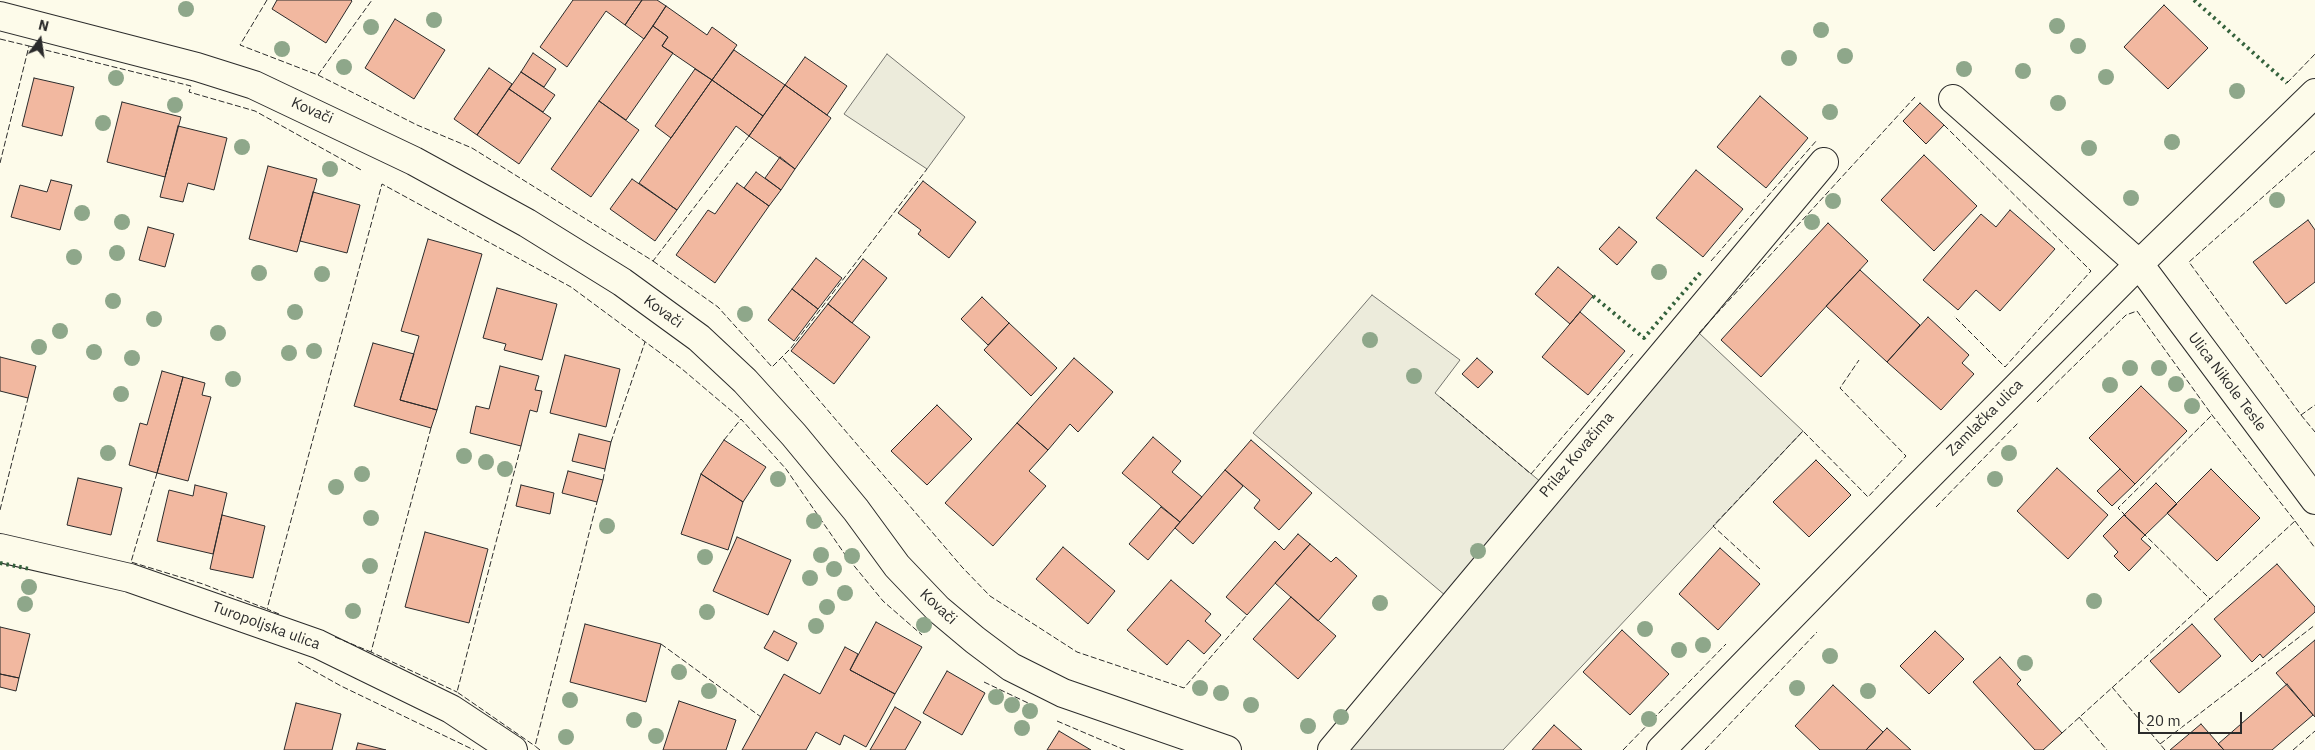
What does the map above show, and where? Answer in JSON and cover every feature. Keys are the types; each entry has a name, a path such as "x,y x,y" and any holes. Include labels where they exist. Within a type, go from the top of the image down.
{"street":[{"name":"Kovači","path":"0,16 197,67 254,86 414,161 527,223 630,288 699,338 745,381 794,435 856,510 897,566 938,609 975,640 1011,667 1063,693 1227,750"},
{"name":"Zamlačka ulica","path":"1661,750 2139,264 2315,93"},
{"name":"Ulica Nikole Tesle","path":"1953,99 2139,264 2315,500"},
{"name":"Prilaz Kovačima","path":"1332,750 1824,162"},
{"name":"Turopoljska ulica","path":"0,548 130,578 318,644 451,710 513,750"}],"shaded area":[{"path":"887,54 965,117 927,169 844,114"},
{"path":"1372,295 1460,360 1435,393 1542,483 1446,596 1253,433"},
{"path":"1699,333 1803,431 1503,750 1348,750 1354,738"}],"building":[{"path":"277,0 352,1 326,43 272,9"},
{"path":"573,0 642,0 625,25 606,11 567,67 540,47"},
{"path":"642,0 657,0 666,6 644,39 625,25"},
{"path":"2164,5 2208,48 2168,89 2124,47"},
{"path":"666,6 707,35 712,27 737,45 712,80 662,46 668,37 653,26"},
{"path":"395,19 445,50 414,99 365,68"},
{"path":"653,26 668,37 662,46 673,53 626,120 599,101"},
{"path":"734,50 785,85 763,116 712,80"},
{"path":"533,53 556,69 544,87 521,72"},
{"path":"805,57 847,86 827,115 785,85"},
{"path":"489,68 512,84 477,135 454,119"},
{"path":"695,69 712,80 671,138 655,126"},
{"path":"521,72 555,95 543,112 509,89"},
{"path":"34,78 74,87 62,136 22,126"},
{"path":"712,80 763,116 749,136 736,126 677,210 639,183"},
{"path":"785,85 831,118 795,169 749,136"},
{"path":"509,89 551,118 519,164 477,135"},
{"path":"1760,96 1808,138 1766,188 1717,147"},
{"path":"599,101 639,130 591,197 551,169"},
{"path":"122,102 181,117 165,177 107,162"},
{"path":"1920,103 1944,125 1926,144 1903,121"},
{"path":"178,126 227,138 214,190 188,183 183,202 160,197"},
{"path":"1924,155 1977,206 1934,251 1881,200"},
{"path":"780,157 795,169 781,190 765,178"},
{"path":"268,166 317,179 297,252 249,239"},
{"path":"1696,170 1743,209 1703,257 1656,218"},
{"path":"756,172 781,190 769,206 744,188"},
{"path":"632,179 677,210 655,241 610,209"},
{"path":"51,180 72,185 60,230 11,217 20,185 47,192"},
{"path":"923,181 976,222 949,258 918,234 921,230 898,213"},
{"path":"737,183 769,206 715,283 676,255 708,210 715,214"},
{"path":"313,192 360,205 347,253 300,241"},
{"path":"2010,210 2055,249 2000,311 1976,290 1958,310 1923,280 1981,214 1996,227"},
{"path":"2308,220 2315,230 2315,282 2286,304 2253,262"},
{"path":"1828,223 1868,261 1761,377 1721,340"},
{"path":"148,227 174,234 165,267 139,260"},
{"path":"1619,227 1637,242 1617,265 1599,249"},
{"path":"428,239 482,254 437,410 400,400 419,336 401,331"},
{"path":"816,258 842,278 818,309 792,289"},
{"path":"863,259 887,278 852,323 828,304"},
{"path":"1558,267 1593,296 1570,324 1535,294"},
{"path":"1860,270 1920,325 1887,362 1826,306"},
{"path":"497,288 557,304 542,360 504,350 506,344 483,338"},
{"path":"792,289 818,309 794,341 768,320"},
{"path":"982,297 1009,323 988,345 961,319"},
{"path":"828,304 870,337 834,384 791,351"},
{"path":"1580,312 1625,351 1588,395 1542,357"},
{"path":"1928,317 1969,355 1962,363 1974,374 1941,410 1887,362"},
{"path":"1009,323 1057,368 1031,396 984,350"},
{"path":"373,343 414,354 400,400 437,410 431,428 354,406"},
{"path":"565,355 620,369 606,427 550,413"},
{"path":"0,357 36,366 28,398 0,391"},
{"path":"1074,358 1113,392 1078,432 1070,424 1048,450 1017,423"},
{"path":"1477,358 1493,372 1478,388 1462,374"},
{"path":"500,366 539,376 535,390 542,391 537,412 530,410 521,446 470,433 476,406 489,409"},
{"path":"162,371 183,377 157,473 129,465 140,423 147,425"},
{"path":"183,377 205,383 202,395 211,397 188,481 157,473"},
{"path":"2141,386 2187,431 2135,484 2089,438"},
{"path":"937,405 972,439 927,485 891,451"},
{"path":"1017,423 1048,450 1029,471 1046,486 993,546 945,503"},
{"path":"579,434 611,442 605,469 572,461"},
{"path":"1153,437 1181,461 1172,472 1202,497 1180,522 1122,473"},
{"path":"724,440 766,467 743,502 701,474"},
{"path":"1251,440 1312,493 1279,530 1254,508 1260,500 1225,470"},
{"path":"1816,460 1851,495 1809,537 1773,502"},
{"path":"2057,468 2108,515 2068,559 2017,511"},
{"path":"2120,469 2135,484 2112,506 2097,491"},
{"path":"2211,469 2260,518 2217,561 2167,513"},
{"path":"1225,470 1243,486 1193,544 1175,528"},
{"path":"568,471 603,480 597,502 562,493"},
{"path":"701,474 743,502 728,550 681,534"},
{"path":"78,478 122,488 111,535 67,525"},
{"path":"2156,483 2177,504 2145,535 2124,515"},
{"path":"195,485 227,493 213,554 157,541 169,490 193,496"},
{"path":"521,485 554,493 550,514 516,506"},
{"path":"1161,507 1180,522 1148,560 1129,544"},
{"path":"222,515 265,526 253,578 210,569"},
{"path":"2124,515 2145,535 2141,539 2151,548 2129,571 2114,556 2118,552 2103,536"},
{"path":"425,532 488,549 469,623 405,607"},
{"path":"1298,534 1310,544 1247,615 1226,597 1275,541 1284,550"},
{"path":"737,537 791,560 768,615 713,591"},
{"path":"1310,544 1331,562 1336,557 1357,576 1318,621 1275,583"},
{"path":"1063,547 1115,591 1088,624 1036,579"},
{"path":"1720,548 1760,584 1718,630 1679,594"},
{"path":"2277,564 2315,607 2315,612 2263,658 2260,654 2252,662 2214,619"},
{"path":"1171,580 1211,614 1205,621 1221,635 1204,654 1188,640 1167,665 1127,630"},
{"path":"1291,597 1336,636 1298,679 1253,639"},
{"path":"876,622 922,647 895,694 850,670"},
{"path":"585,624 661,644 646,702 570,682"},
{"path":"2192,624 2221,656 2179,693 2150,661"},
{"path":"0,627 30,634 19,678 0,674"},
{"path":"1622,630 1669,674 1630,715 1583,672"},
{"path":"774,631 797,643 788,661 764,648"},
{"path":"1935,631 1964,659 1929,694 1900,666"},
{"path":"2315,640 2315,717 2276,673"},
{"path":"845,647 858,654 850,670 895,694 866,747 844,735 840,745 816,732 806,750 742,750 784,674 820,694"},
{"path":"2000,657 2021,680 2017,684 2062,733 2043,750 2035,750 1973,682"},
{"path":"947,671 985,693 962,735 923,713"},
{"path":"0,674 19,678 16,691 0,687"},
{"path":"2287,684 2313,715 2272,750 2224,750 2218,744"},
{"path":"1833,685 1883,732 1866,750 1820,750 1795,726"},
{"path":"679,701 736,720 726,750 663,750"},
{"path":"296,703 341,714 332,750 284,750"},
{"path":"895,707 921,722 905,750 870,750"},
{"path":"2201,724 2224,750 2170,750"},
{"path":"1554,725 1582,750 1532,750"},
{"path":"1887,728 1911,750 1866,750"},
{"path":"1059,731 1091,750 1047,750"},
{"path":"358,743 386,750 356,750"}],"hedge":[{"path":"2194,0 2287,83"},
{"path":"1593,296 1644,338 1701,272"},
{"path":"0,563 30,569"}],"fence":[{"path":"267,0 240,45 318,75 372,0"},
{"path":"0,39 29,46 0,163"},
{"path":"29,46 191,86 189,92 255,111 363,171"},
{"path":"2287,83 2315,54"},
{"path":"318,75 417,125 472,148 653,261 749,136"},
{"path":"1699,333 1915,97"},
{"path":"1944,125 2091,271 2005,367 1954,316"},
{"path":"1711,261 1817,140"},
{"path":"2315,151 2189,262 2301,415 2315,405"},
{"path":"653,261 718,307 772,367 791,348 927,169"},
{"path":"279,614 267,609 382,184 571,287 682,369 741,419"},
{"path":"2037,402 2126,315 2137,311 2212,415 2295,521 2210,599 2143,533"},
{"path":"611,442 645,342"},
{"path":"1440,397 1531,474 1633,354"},
{"path":"783,358 962,567 990,596 1077,652 1184,688 1247,615"},
{"path":"1760,569 1713,526 1803,431 1868,497 1906,456 1840,388 1859,360"},
{"path":"0,510 28,398"},
{"path":"2126,516 2118,508 2212,415"},
{"path":"2301,415 2315,432"},
{"path":"724,440 741,419 786,469 846,556 883,601 922,635"},
{"path":"1936,507 2019,422"},
{"path":"431,428 371,652 457,692"},
{"path":"521,446 457,692 535,746"},
{"path":"603,480 605,469"},
{"path":"157,473 131,562 203,584 267,609"},
{"path":"540,750 535,746 597,502"},
{"path":"2295,521 2315,548"},
{"path":"2062,733 2210,599"},
{"path":"2160,744 2315,625"},
{"path":"1705,750 1817,632"},
{"path":"335,637 371,652"},
{"path":"661,644 761,717"},
{"path":"1623,750 1726,644"},
{"path":"298,662 341,686 474,750"},
{"path":"984,682 1028,703"},
{"path":"2112,687 2165,750"},
{"path":"2079,717 2107,750"},
{"path":"1057,721 1125,750"},
{"path":"2293,750 2315,731"}]}
